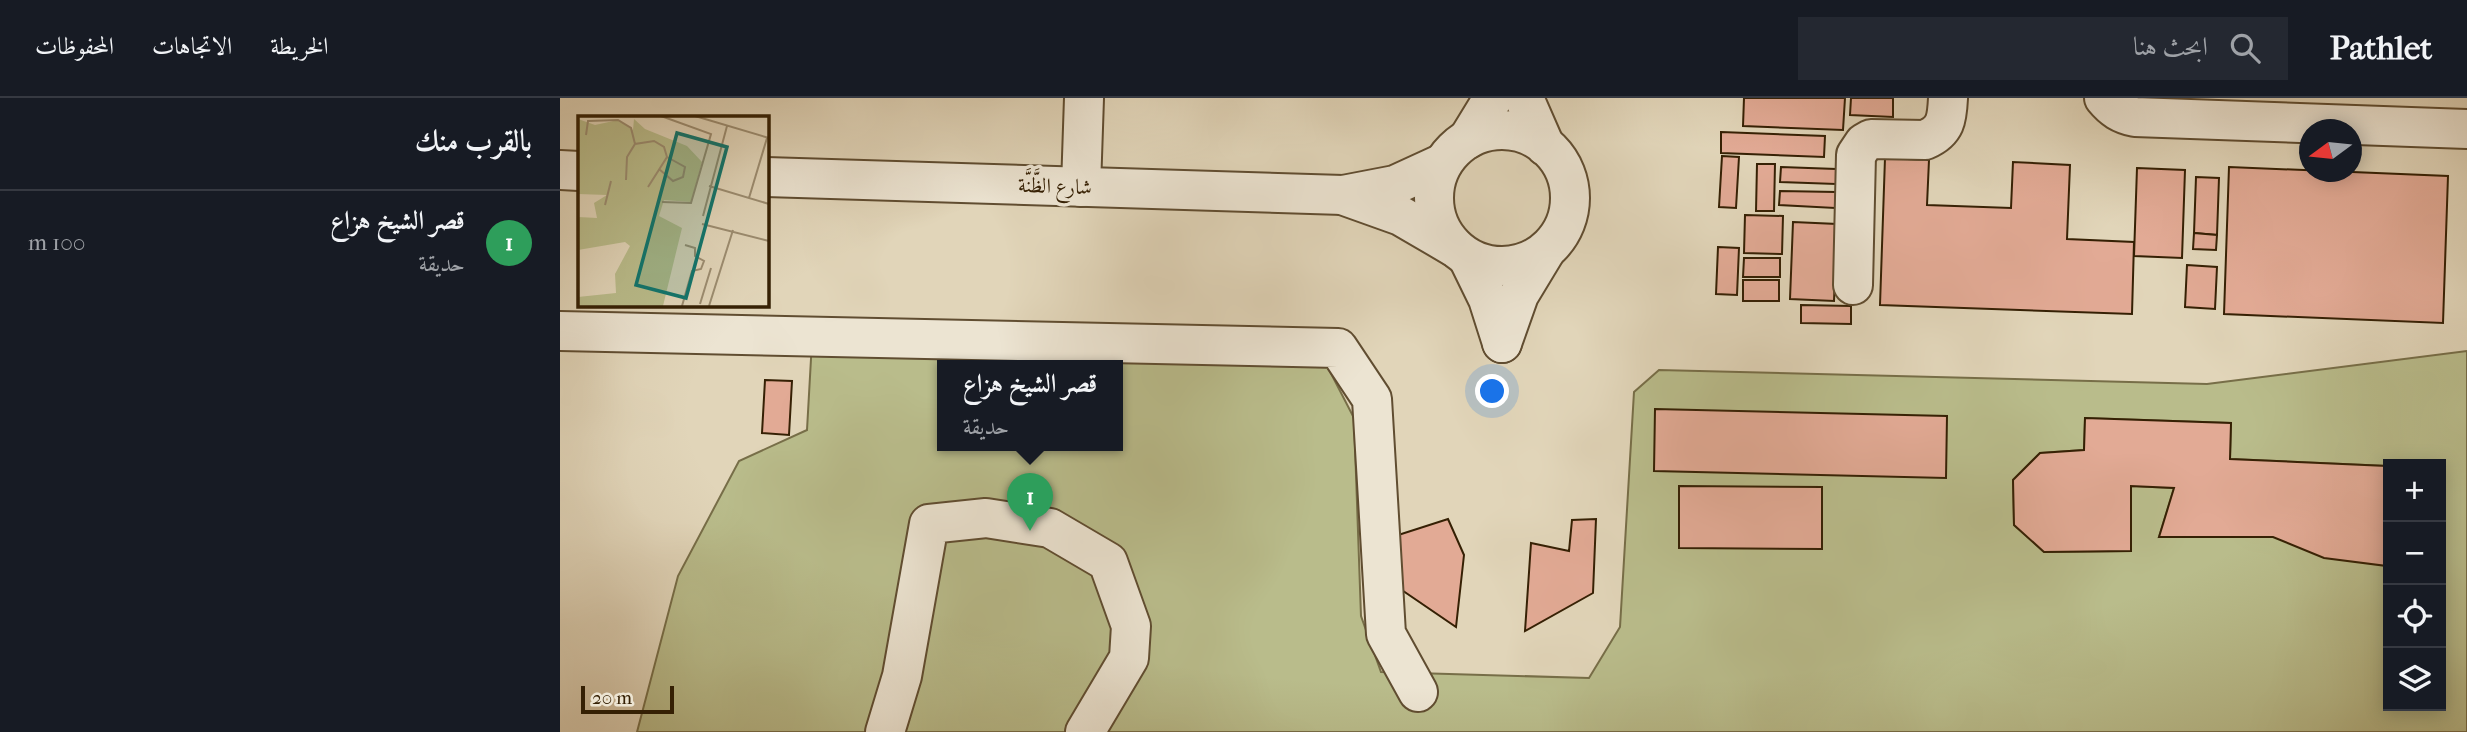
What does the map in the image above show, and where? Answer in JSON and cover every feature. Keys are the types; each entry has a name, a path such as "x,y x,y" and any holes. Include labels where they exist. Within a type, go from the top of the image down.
{"street":[{"path":"1081,187 1084,98"},
{"path":"1456,151 1487,131 1508,130 1528,135 1545,146 1559,161 1567,179 1570,199 1567,219 1519,295 1502,343 1488,299 1461,252 1443,233 1436,216 1434,198 1436,180 1456,151 1493,98"},
{"path":"1524,98 1545,146"},
{"path":"1853,285 1856,155 1864,143 1871,139 1925,139 1933,136 1947,119 1948,98"},
{"path":"2104,98 2121,114 2135,117 2284,110 2467,129"},
{"name":"شارع الظَّنَّة","path":"768,177 1343,195 1395,184 1456,151"},
{"path":"560,170 578,171"},
{"name":"شارع الظَّنَّة","path":"1343,195 1401,216 1461,252"},
{"path":"1461,252 1487,265 1507,267 1527,262 1545,252"},
{"path":"560,331 1339,348 1372,399 1386,634 1418,692"},
{"path":"885,732 902,676 929,524 986,518 1050,528 1108,562 1131,626 1129,658 1085,732"}],"green space":[{"path":"812,341 1321,354 1354,418 1361,616 1381,672 1589,678 1620,627 1634,392 1659,370 2207,384 2467,351 2467,732 637,732 678,576 739,461 807,430"}],"building":[{"path":"1744,98 1845,98 1843,130 1743,126"},
{"path":"1851,98 1893,98 1893,117 1850,115"},
{"path":"1721,132 1825,136 1824,157 1721,153"},
{"path":"1722,156 1739,157 1736,208 1719,207"},
{"path":"1885,158 1929,160 1927,205 2011,208 2013,162 2070,165 2067,239 2134,242 2132,314 1880,305"},
{"path":"1757,164 1775,164 1774,211 1756,211"},
{"path":"1781,167 1836,169 1836,184 1780,182"},
{"path":"2229,167 2299,170 2299,182 2362,182 2362,172 2448,176 2443,323 2224,314"},
{"path":"2137,168 2185,170 2182,258 2134,256"},
{"path":"2196,177 2219,178 2217,235 2194,233"},
{"path":"1780,191 1836,192 1835,208 1779,205"},
{"path":"1745,215 1783,216 1782,254 1744,253"},
{"path":"1793,222 1837,224 1834,301 1790,299"},
{"path":"2194,233 2217,235 2216,250 2193,249"},
{"path":"1718,247 1739,248 1737,295 1716,294"},
{"path":"1744,258 1780,258 1780,277 1743,277"},
{"path":"2187,265 2217,267 2215,309 2185,307"},
{"path":"1743,280 1779,280 1779,301 1743,301"},
{"path":"1801,305 1851,306 1851,324 1801,323"},
{"path":"765,380 792,381 789,435 762,433"},
{"path":"1655,409 1947,416 1946,478 1654,471"},
{"path":"2085,418 2231,423 2230,459 2383,466 2383,565 2324,558 2273,537 2159,537 2174,488 2131,486 2131,551 2044,552 2014,525 2013,480 2040,453 2084,450"},
{"path":"1679,486 1822,487 1822,549 1679,548"},
{"path":"1448,519 1464,555 1456,627 1393,584 1392,537"},
{"path":"1596,519 1593,593 1525,631 1531,543 1569,551 1572,520"}],"place":[{"name":"قصر الشيخ هزاع","path":"1030,531"}]}
